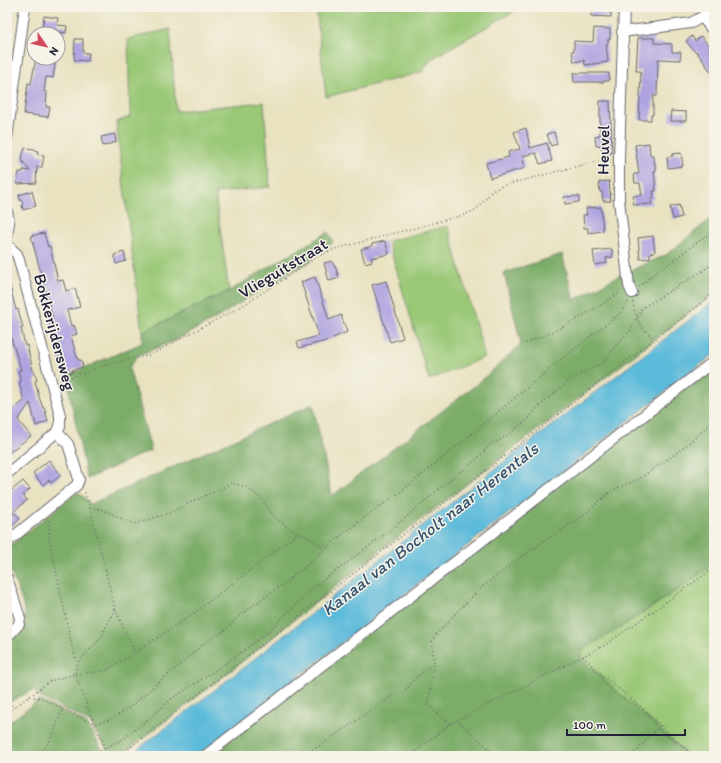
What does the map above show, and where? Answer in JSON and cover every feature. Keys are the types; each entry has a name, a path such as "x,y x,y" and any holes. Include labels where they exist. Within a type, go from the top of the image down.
{"street":[{"path":"7,138 25,7"},
{"name":"Heuvel","path":"624,7 622,32 619,200 630,289"},
{"path":"622,32 691,23 702,17 714,7"},
{"path":"702,17 714,32"},
{"path":"7,211 9,228 7,237"},
{"name":"Bokkerijdersweg","path":"7,245 17,254 20,260 60,415 60,427 57,432"},
{"path":"205,756 714,361"},
{"path":"7,474 57,432 68,444 79,479 77,485 7,542"},
{"path":"7,578 20,618 19,624 7,637"}],"path":[{"name":"Vlieguitstraat","path":"53,384 111,363 150,355 242,306 319,256 335,249 464,215 475,210 492,191 502,186 589,163 619,159"},
{"path":"526,343 567,325 630,289 654,274 714,230"},
{"path":"94,756 105,748 125,738 173,698 228,662 268,632 313,588 392,529 477,459 490,445 506,436 528,419 536,409 571,379 604,362 619,341 630,331 642,308 714,263"},
{"path":"630,289 636,318 644,330 654,340"},
{"path":"30,696 41,698 94,724 109,720 125,711 205,643 225,630 239,616 295,576 325,548 440,460 563,358 598,332 627,304 630,289"},
{"path":"119,756 714,293"},
{"path":"450,724 432,709 428,703 434,662 432,642 437,633 482,587 544,541 580,518 611,491 639,479 678,452 714,421"},
{"path":"79,479 90,508 115,609 135,653"},
{"path":"90,508 101,509 134,524 168,514 232,482 246,487 261,498 273,515 286,526 308,537 325,548"},
{"path":"49,508 49,537 74,651 78,662"},
{"path":"7,712 50,681 75,674 105,671 135,653 198,610 298,533"},
{"path":"410,756 457,720 605,645 714,568"},
{"path":"106,756 104,743 94,724 75,674 78,662 100,639 115,609"},
{"path":"583,656 596,670 694,756"},
{"path":"302,756 318,747 396,693 403,693 415,679 434,662"},
{"path":"7,704 14,706"},
{"path":"36,756 43,751 50,742 57,720 63,708"},
{"path":"457,720 497,756"},
{"path":"632,756 660,725"}],"green space":[{"path":"316,7 524,7 516,10 431,59 422,72 326,97"},
{"path":"170,29 176,111 264,102 270,187 215,193 229,291 142,332 116,122 130,117 128,39"},
{"path":"714,216 714,294 377,553 232,670 120,756 111,756 90,722 40,697 33,690 13,700 7,705 7,643 21,631 25,616 20,596 7,561 7,548 78,492 91,504 313,404 332,496 481,381 521,344 504,273 562,254 574,300 622,274 666,255"},
{"path":"448,226 485,357 429,380 388,241"},
{"path":"328,232 333,242 310,261 279,278 215,319 174,341 138,355 129,368 151,450 87,479 66,376 142,343 142,332 229,291"},
{"path":"714,366 714,563 649,609 582,650 580,658 689,756 210,756"},
{"path":"714,563 714,756 689,756 580,659 581,650 649,609"},
{"path":"39,700 86,723 106,756 7,756 7,724"}],"water":[{"name":"Kanaal van Bocholt naar Herentals","path":"714,301 714,354 196,756 129,756 465,492"}],"building":[{"path":"611,7 611,17 591,16 591,8"},
{"path":"44,16 58,18 57,25 67,26 66,33 66,26 43,26"},
{"path":"594,28 610,29 610,39 608,39 608,44 606,44 608,62 585,65 584,60 574,62 572,51 574,51 574,41 593,42"},
{"path":"692,36 695,41 701,36 714,53 714,76 696,51 695,52 686,41"},
{"path":"638,38 654,38 654,43 672,44 672,52 681,52 680,60 658,59 657,96 653,96 653,115 651,115 651,120 639,120 641,71 636,71"},
{"path":"75,39 83,39 83,53 89,53 88,61 74,60"},
{"path":"34,66 55,66 53,78 46,77 44,92 47,92 46,107 50,107 48,117 24,114 28,83 31,84"},
{"path":"573,73 609,73 609,81 574,82"},
{"path":"600,101 610,101 612,153 602,153 601,145 596,146 595,136 600,135"},
{"path":"671,111 686,112 686,121 670,121"},
{"path":"526,128 530,148 547,143 552,161 540,164 536,153 522,156 525,168 490,178 486,163 509,157 508,152 520,149 514,132"},
{"path":"554,132 557,144 551,146 547,134"},
{"path":"115,134 116,142 103,146 101,137"},
{"path":"649,143 650,155 653,155 656,171 654,171 656,191 653,191 654,199 651,199 652,204 634,205 633,196 642,195 640,183 635,183 634,174 639,174 635,145"},
{"path":"25,148 34,149 38,151 37,154 44,155 42,167 37,167 36,183 17,184 19,172 23,172 23,170 30,171 23,162 22,158"},
{"path":"681,153 683,166 668,168 667,157 673,156 672,154"},
{"path":"609,181 611,201 603,201 599,182"},
{"path":"32,191 36,206 23,210 23,202 20,200 19,195"},
{"path":"579,196 579,202 565,204 564,197"},
{"path":"679,205 682,217 673,219 670,207"},
{"path":"601,207 603,231 588,233 588,228 584,228 583,215 587,215 586,208"},
{"path":"44,233 48,247 50,246 58,281 63,280 66,291 75,288 80,307 67,310 71,326 74,325 77,334 71,336 76,354 78,360 81,360 83,367 72,370 73,372 64,374 50,321 53,319 31,236"},
{"path":"653,236 655,252 650,253 650,258 640,259 638,238"},
{"path":"385,241 389,254 371,258 372,261 365,263 361,249 372,246 372,244"},
{"path":"612,249 613,257 606,258 607,263 595,265 593,251"},
{"path":"124,252 126,261 116,264 114,255"},
{"path":"332,261 339,278 329,281 324,263"},
{"path":"315,277 329,320 341,315 347,332 326,341 299,348 297,342 319,336 301,282"},
{"path":"386,281 403,338 390,342 372,285"},
{"path":"7,282 9,282 16,310 18,309 23,328 21,328 25,346 27,345 33,371 37,380 35,381 39,397 48,421 36,426 30,403 18,420 31,436 7,454 7,414 24,401 19,383 21,382 18,371 21,370 7,325"},
{"path":"49,460 61,475 51,483 49,480 43,485 33,473"},
{"path":"23,481 30,489 23,495 27,500 12,513 7,507 7,494"},
{"path":"15,513 20,519 10,528 7,524 7,519"}]}
